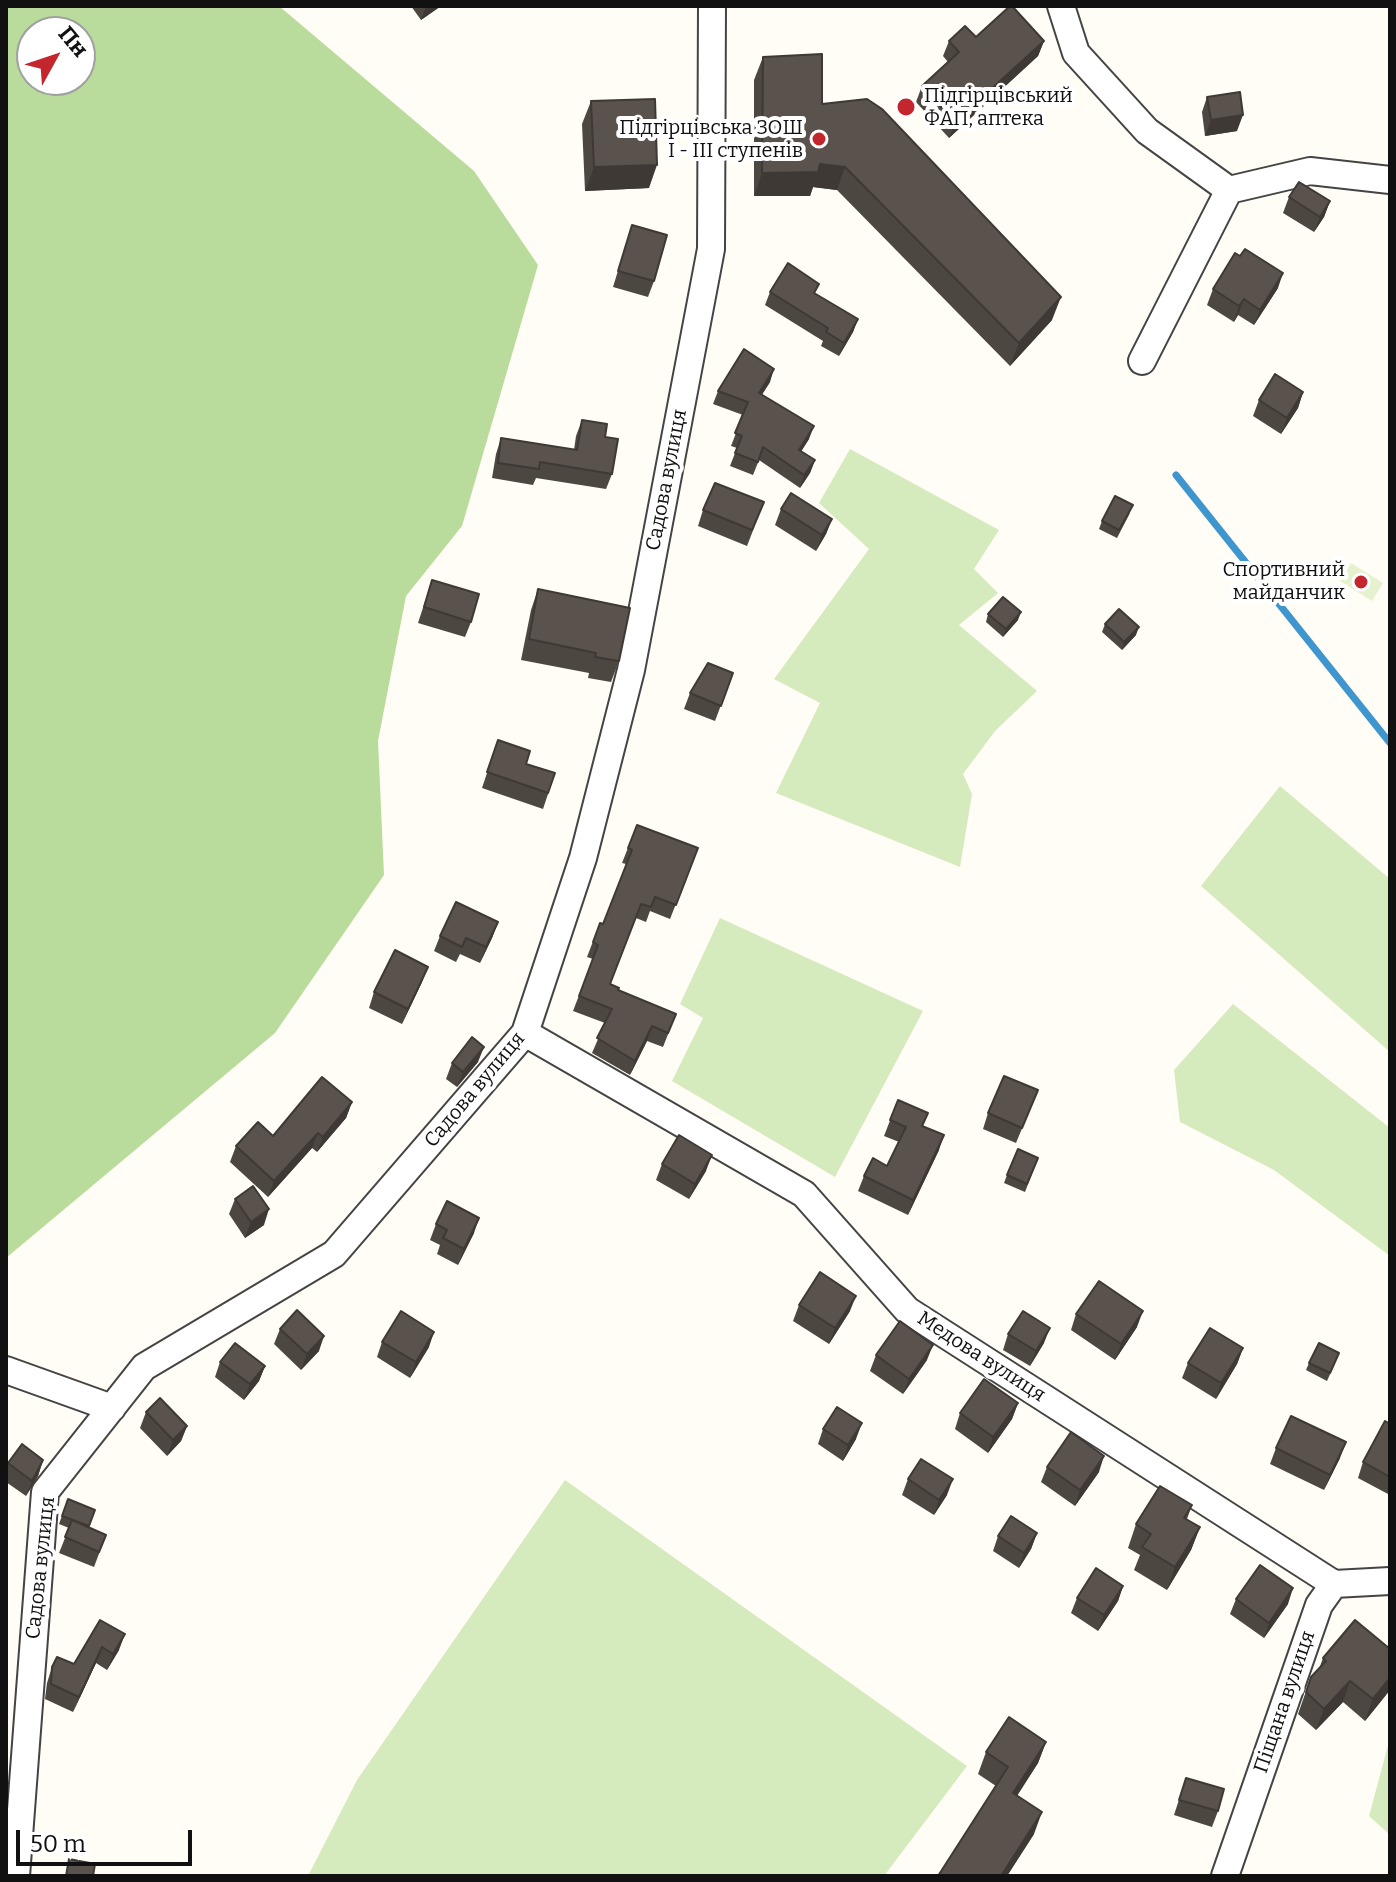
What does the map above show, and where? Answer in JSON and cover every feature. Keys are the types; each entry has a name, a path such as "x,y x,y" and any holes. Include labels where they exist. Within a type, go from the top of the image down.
{"street":[{"name":"Садова вулиця","path":"16,1876 45,1492 144,1367 334,1254 525,1033 583,858 631,670 711,249 712,6"},
{"path":"1061,6 1076,53 1147,131 1229,190 1310,171 1390,180"},
{"path":"1142,361 1229,190"},
{"name":"Медова вулиця","path":"525,1033 804,1194 907,1310 1334,1584"},
{"path":"6,1370 112,1408"},
{"path":"1334,1584 1390,1581"},
{"name":"Піщана вулиця","path":"1225,1876 1319,1605 1334,1584"}],"green space":[{"path":"6,6 279,6 474,171 538,265 462,526 406,596 378,741 384,875 275,1033 6,1258"},
{"path":"850,449 999,530 974,569 998,593 959,625 1037,691 995,731 963,774 972,794 960,867 776,793 820,703 774,679 869,549 819,503"},
{"name":"Спортивний майданчик","path":"1351,563 1383,583 1372,601 1340,581"},
{"path":"1280,786 1390,879 1390,1052 1201,886"},
{"path":"720,918 923,1011 835,1177 672,1081 703,1018 680,1004"},
{"path":"1233,1004 1390,1128 1390,1256 1274,1170 1180,1122 1174,1070"},
{"path":"565,1480 967,1766 884,1876 308,1876 357,1780"},
{"path":"1390,1738 1390,1835 1369,1816"}],"building":[{"path":"1010,6 1044,41 955,122 922,86 959,52 949,41 965,26 976,37"},
{"path":"822,54 822,104 867,99 882,109 1061,297 1019,343 845,167 820,164 818,172 762,173 763,57"},
{"path":"1240,92 1243,115 1211,120 1207,97"},
{"path":"655,99 657,165 594,167 591,101"},
{"path":"1299,182 1330,201 1320,217 1289,197"},
{"path":"632,225 667,235 654,281 618,271"},
{"path":"1245,249 1283,273 1260,310 1244,299 1239,306 1213,289 1235,253 1240,256"},
{"path":"788,263 819,284 814,293 858,319 844,343 826,332 828,328 770,292"},
{"path":"744,349 774,369 759,393 814,426 799,450 815,460 804,475 763,447 758,462 735,453 742,436 735,433 748,402 718,391"},
{"path":"1275,374 1303,392 1287,418 1259,400"},
{"path":"582,420 607,424 605,437 618,439 612,474 540,462 539,469 498,463 501,438 577,450"},
{"path":"715,483 764,502 752,530 703,510"},
{"path":"791,493 832,519 822,535 781,509"},
{"path":"1115,496 1133,505 1119,530 1102,521"},
{"path":"432,580 479,594 471,622 424,607"},
{"path":"538,589 630,608 619,661 529,639"},
{"path":"1003,597 1021,612 1006,629 988,614"},
{"path":"1119,609 1139,627 1124,642 1105,624"},
{"path":"708,663 733,673 721,706 690,693"},
{"path":"498,740 530,751 526,764 555,773 548,793 487,772"},
{"path":"637,825 698,848 676,905 655,897 651,907 641,904 610,984 676,1014 668,1033 652,1026 635,1061 597,1038 612,1009 579,996 598,945 593,942 632,850 628,848"},
{"path":"456,902 498,922 486,947 466,938 462,947 440,936"},
{"path":"395,950 428,967 408,1009 374,992"},
{"path":"472,1037 484,1047 463,1072 452,1063"},
{"path":"1004,1076 1038,1090 1022,1128 988,1113"},
{"path":"322,1077 352,1102 323,1137 318,1133 274,1181 236,1146 258,1122 273,1136"},
{"path":"898,1100 928,1113 922,1126 944,1135 913,1200 864,1176 873,1158 887,1166 906,1127 890,1120"},
{"path":"679,1135 712,1155 695,1184 662,1164"},
{"path":"1018,1149 1038,1158 1027,1184 1007,1175"},
{"path":"253,1186 269,1209 251,1222 235,1199"},
{"path":"447,1201 479,1218 464,1249 443,1238 447,1230 436,1224"},
{"path":"820,1272 856,1296 835,1328 799,1305"},
{"path":"1099,1281 1143,1311 1121,1344 1076,1314"},
{"path":"297,1310 324,1336 307,1354 280,1329"},
{"path":"401,1311 434,1332 416,1362 382,1342"},
{"path":"1023,1311 1050,1328 1036,1351 1008,1334"},
{"path":"900,1321 933,1345 909,1379 876,1355"},
{"path":"1210,1328 1243,1348 1221,1383 1188,1363"},
{"path":"235,1343 265,1366 250,1384 220,1362"},
{"path":"1319,1343 1339,1353 1330,1373 1309,1363"},
{"path":"984,1379 1018,1403 993,1437 960,1413"},
{"path":"160,1398 187,1426 173,1440 146,1412"},
{"path":"837,1407 862,1423 848,1445 823,1429"},
{"path":"1291,1416 1346,1442 1330,1475 1276,1448"},
{"path":"1385,1421 1390,1424 1390,1477 1363,1462"},
{"path":"1071,1432 1104,1456 1080,1490 1047,1467"},
{"path":"22,1444 43,1460 32,1481 8,1463"},
{"path":"921,1459 953,1479 939,1500 908,1479"},
{"path":"1160,1486 1192,1505 1184,1518 1200,1527 1175,1567 1142,1547 1151,1534 1136,1524"},
{"path":"68,1499 95,1510 89,1526 62,1516"},
{"path":"1011,1516 1037,1533 1024,1553 998,1536"},
{"path":"72,1520 106,1535 99,1552 65,1537"},
{"path":"1260,1565 1293,1588 1269,1623 1236,1599"},
{"path":"1096,1568 1123,1586 1104,1615 1077,1598"},
{"path":"100,1620 125,1634 113,1654 102,1647 79,1697 51,1684 52,1667 57,1657 74,1664"},
{"path":"1355,1620 1390,1649 1390,1678 1373,1699 1350,1681 1324,1709 1306,1692 1311,1677"},
{"path":"1009,1717 1046,1742 1013,1793 1042,1812 1001,1876 938,1876 1008,1767 986,1752"},
{"path":"1186,1778 1224,1789 1218,1811 1179,1800"},
{"path":"69,1859 95,1864 93,1876 66,1876"}],"waterway":[{"path":"1176,475 1390,743"}],"place":[{"name":"Підгірцівський ФАП, аптека","path":"906,107"},
{"name":"Підгірцівська ЗОШ І - ІІІ ступенів","path":"819,139"},
{"name":"Спортивний майданчик","path":"1361,582"}]}
